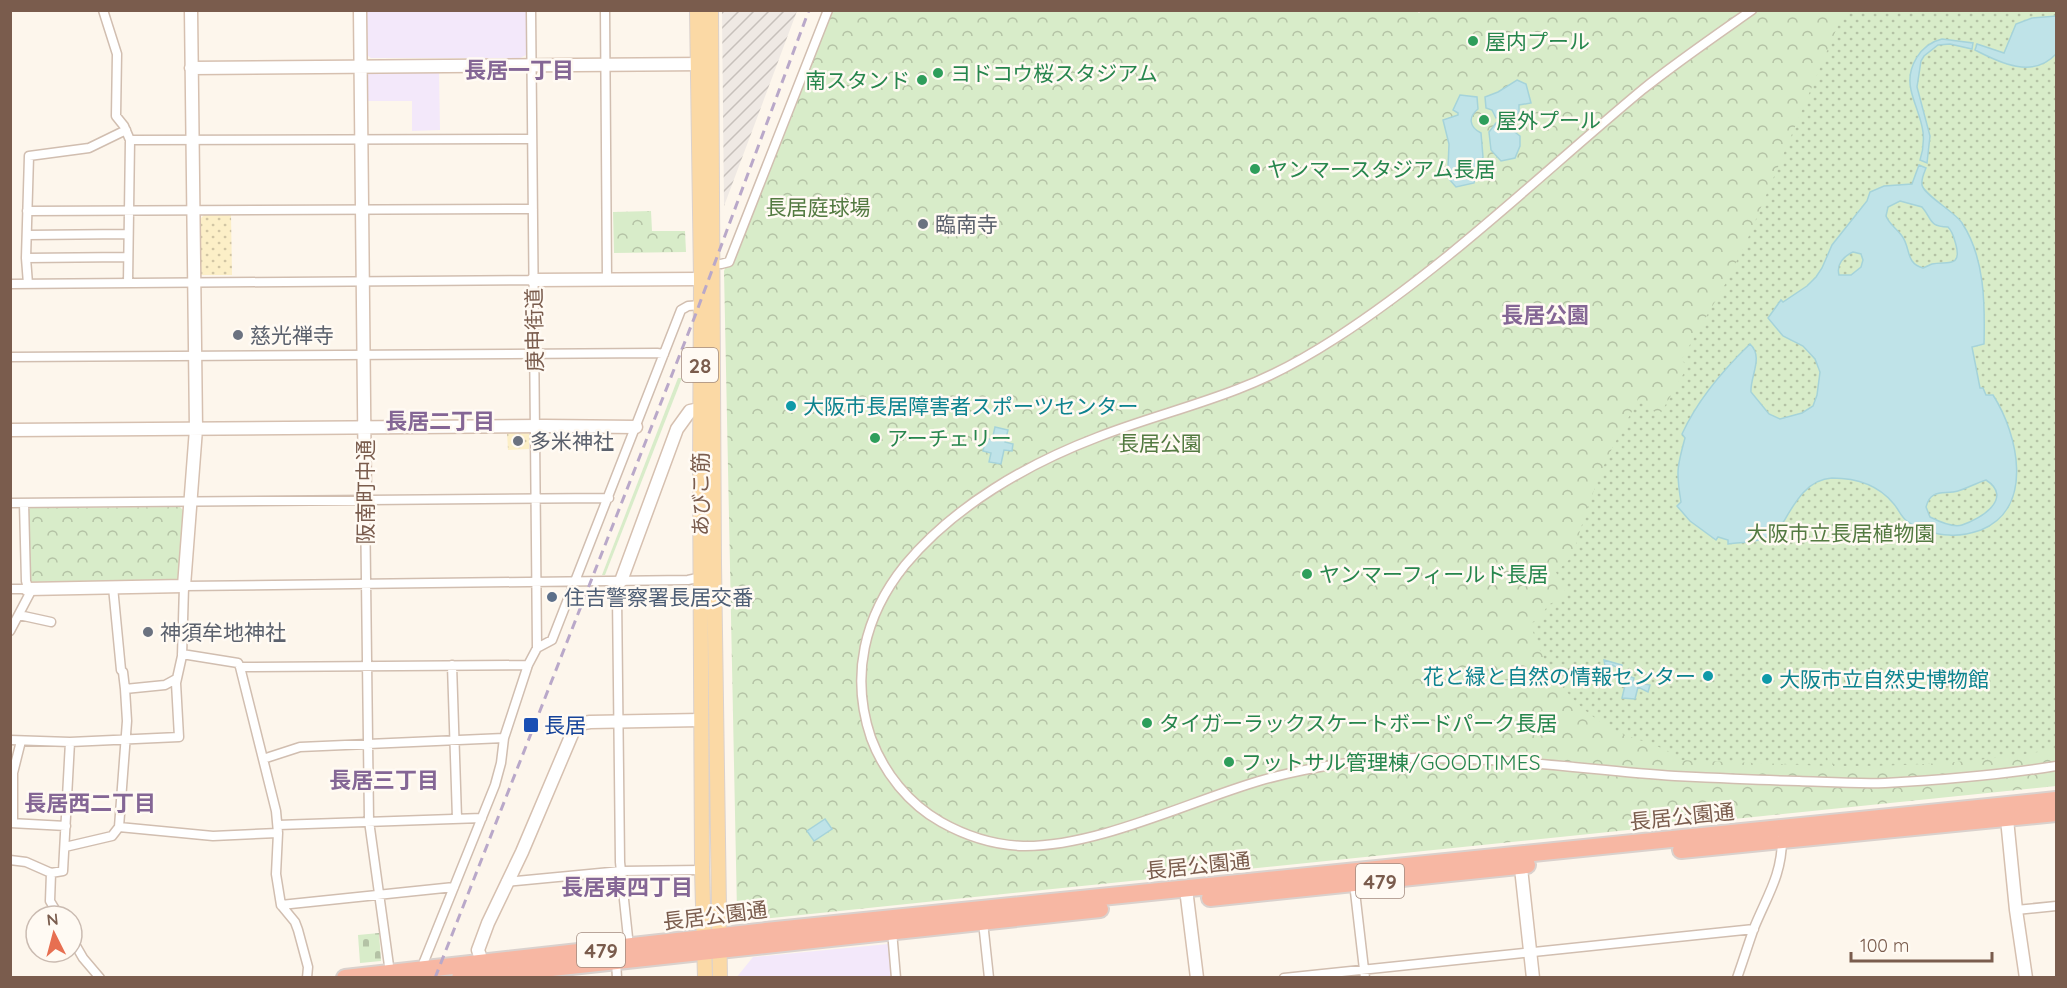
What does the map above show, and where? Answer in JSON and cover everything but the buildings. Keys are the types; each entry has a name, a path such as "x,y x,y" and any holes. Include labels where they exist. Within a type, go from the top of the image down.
{"highway":[{"name":"長居公園通","path":"2006,812 2056,800"},
{"name":"長居公園通","path":"345,978 421,970 473,973 617,969 712,944 2006,812 2056,813"},
{"name":"長居公園通","path":"473,973 629,947 712,944 892,931 983,922 1187,894"}],"main road":[{"name":"あびこ筋","path":"697,10 704,64 714,563 712,944 705,978"},
{"name":"あびこ筋","path":"711,10 704,64 701,279 702,870 712,944 720,978"}],"street":[{"path":"103,10 117,54 116,116 130,140 128,283"},
{"path":"10,740 70,742 179,737 177,679 182,652 184,586 195,429 190,10"},
{"name":"阪南町中通","path":"360,10 369,821 390,973"},
{"name":"庚申街道","path":"531,10 537,648"},
{"path":"605,10 607,280"},
{"path":"721,264 729,262 828,10"},
{"path":"1752,10 1669,69 1457,249 1339,336 1289,367 1251,384 1097,437 1046,460 1004,482 936,532 894,579 873,619 863,652 860,677 862,697 874,746 893,780 909,798 930,815 958,831 987,841 1030,846 1065,842 1118,829 1295,771 1392,758 1517,761 1675,776 1841,783 1881,783 1972,777 2056,766"},
{"path":"191,68 704,64"},
{"path":"28,284 26,258 29,156 89,148 126,130"},
{"path":"130,140 532,139"},
{"path":"27,211 533,209"},
{"path":"27,235 128,234"},
{"path":"26,258 128,256"},
{"path":"10,284 701,279"},
{"path":"421,970 482,819 501,764 504,738 528,665 537,648 552,640 681,310 688,306 701,305"},
{"path":"10,357 657,352 664,354"},
{"path":"629,947 621,871 617,595 677,429 690,411 700,409"},
{"path":"10,430 636,427"},
{"path":"10,503 609,498"},
{"path":"10,631 30,593 27,589 24,503"},
{"path":"10,589 701,579 714,563"},
{"path":"65,848 112,836 119,827 127,721 113,587"},
{"path":"19,615 51,622"},
{"path":"182,652 238,663 240,667 278,829 276,874 281,905 295,921 308,967 307,978"},
{"path":"452,665 457,818"},
{"path":"240,667 528,665"},
{"path":"125,689 165,685 177,679"},
{"path":"473,973 478,950 574,727 583,722 702,720"},
{"path":"263,759 300,747 504,738"},
{"path":"21,741 13,773 12,823 66,826"},
{"path":"10,860 26,862 51,873 63,871 70,742"},
{"path":"2006,812 2026,978"},
{"path":"119,827 213,836 369,821 482,819"},
{"path":"1737,978 1782,860 1781,834"},
{"path":"1520,860 1533,978"},
{"path":"506,882 621,871 702,870"},
{"path":"51,873 52,904"},
{"path":"1354,878 1365,974"},
{"path":"281,905 454,887"},
{"path":"1187,894 1197,978"},
{"path":"2016,910 2056,906"},
{"path":"983,922 989,978"},
{"path":"1284,978 1365,974 1530,952 1754,929"},
{"path":"892,931 897,978"},
{"path":"84,959 100,978"}],"shaded area":[{"path":"367,11 526,11 526,55 520,58 371,58 367,55"},
{"path":"722,11 797,11 724,206"},
{"path":"439,72 440,130 412,131 412,101 367,101 366,73"},
{"path":"888,944 892,977 736,978 753,957"}],"green space":[{"name":"長居公園","path":"1416,10 1419,13 1422,10 2056,11 2056,786 761,919 737,912 724,271 830,11"},
{"name":"大阪市立長居植物園","path":"1844,11 2056,11 2056,749 1945,763 1889,766 1833,766 1832,751 1827,752 1828,766 1680,760 1659,747 1618,732 1583,709 1564,689 1548,666 1529,624 1540,618 1548,605 1567,595 1556,572 1572,557 1588,505 1607,458 1639,398 1659,416 1688,366 1681,360 1727,281 1748,238"},
{"path":"651,211 652,231 685,231 686,252 614,253 613,212"},
{"path":"678,378 682,378 605,575 602,575"},
{"path":"180,507 184,511 180,577 175,580 31,582 28,579 28,511 30,508"},
{"path":"379,933 381,961 360,963 358,935"}],"sand":[{"path":"231,214 232,275 201,275 201,218 204,215"},
{"name":"多米神社","path":"526,431 529,434 529,449 508,450 507,432"}],"water":[{"path":"2056,16 2056,54 2047,62 2037,66 2016,66 1995,60 1975,50 1977,44 2004,53 2016,24 2032,18"},
{"path":"1942,39 1973,43 1972,49 1950,44 1938,45 1921,61 1917,87 1930,136 1927,163 1920,160 1923,132 1911,90 1911,73 1916,58 1921,52 1927,46"},
{"path":"1517,80 1526,84 1531,103 1519,105 1517,114 1496,118 1492,110 1486,108 1485,97"},
{"path":"1460,95 1477,97 1478,109 1471,122 1474,128 1481,133 1483,157 1474,183 1456,187 1449,179 1446,168 1448,167 1449,144 1443,120 1458,115 1453,110"},
{"path":"1509,118 1515,124 1511,129 1520,136 1520,146 1515,158 1501,161 1491,150 1489,132 1496,123 1507,121"},
{"path":"1919,165 1926,168 1922,181 1924,189 1962,223 1975,251 1984,297 1984,344 1972,347 1980,388 1983,388 1986,395 1993,395 2002,411 2014,449 2017,469 2015,488 2009,505 1998,519 1981,530 1944,535 1911,524 1887,497 1873,487 1850,479 1823,479 1803,493 1779,530 1771,535 1754,541 1728,544 1728,540 1718,537 1716,540 1690,521 1677,506 1681,502 1678,476 1685,438 1682,434 1688,421 1712,386 1750,344 1756,355 1751,392 1769,414 1780,419 1802,413 1813,406 1820,372 1815,359 1803,346 1783,336 1768,318 1781,300 1783,302 1816,277 1832,245 1867,201 1870,192 1884,186 1912,184","holes":["1900,201 1922,207 1934,224 1948,227 1956,245 1955,260 1923,268 1913,263 1905,241 1886,216 1888,207","1853,252 1861,254 1863,260 1861,267 1851,275 1839,275 1840,264","1986,480 1994,487 1997,494 1996,501 1978,518 1958,526 1930,517 1926,507 1931,497 1939,493 1958,491"]},
{"path":"995,427 1008,430 1005,442 1013,444 1012,451 1004,450 1001,464 989,462 991,453 983,451 986,438 992,440"},
{"path":"1604,660 1622,665 1620,673 1634,678 1633,682 1650,685 1648,692 1638,687 1635,699 1622,698 1626,681 1615,678 1617,668 1613,665 1612,669 1605,666"},
{"path":"825,819 832,829 814,841 807,831"}],"railway":[{"path":"435,978 695,316 809,10"}],"place":[{"name":"屋内プール","path":"1473,41"},
{"name":"ヨドコウ桜スタジアム","path":"938,73"},
{"name":"南スタンド","path":"922,80"},
{"name":"屋外プール","path":"1484,120"},
{"name":"ヤンマースタジアム長居","path":"1255,169"},
{"name":"臨南寺","path":"923,224"},
{"name":"慈光禅寺","path":"238,335"},
{"name":"大阪市長居障害者スポーツセンター","path":"791,406"},
{"name":"アーチェリー","path":"875,438"},
{"name":"多米神社","path":"518,441"},
{"name":"ヤンマーフィールド長居","path":"1307,574"},
{"name":"住吉警察署長居交番","path":"552,597"},
{"name":"神須牟地神社","path":"148,632"},
{"name":"花と緑と自然の情報センター","path":"1708,676"},
{"name":"大阪市立自然史博物館","path":"1767,679"},
{"name":"タイガーラックスケートボードパーク長居","path":"1147,723"},
{"name":"長居","path":"531,725"},
{"name":"フットサル管理棟/GOODTIMES","path":"1229,762"}],"district":[{"name":"長居一丁目","path":"519,70"},
{"name":"長居公園","path":"1545,315"},
{"name":"長居二丁目","path":"440,421"},
{"name":"長居三丁目","path":"384,780"},
{"name":"長居西二丁目","path":"90,803"},
{"name":"長居東四丁目","path":"627,887"}],"park label":[{"name":"長居庭球場","path":"818,207"}]}
